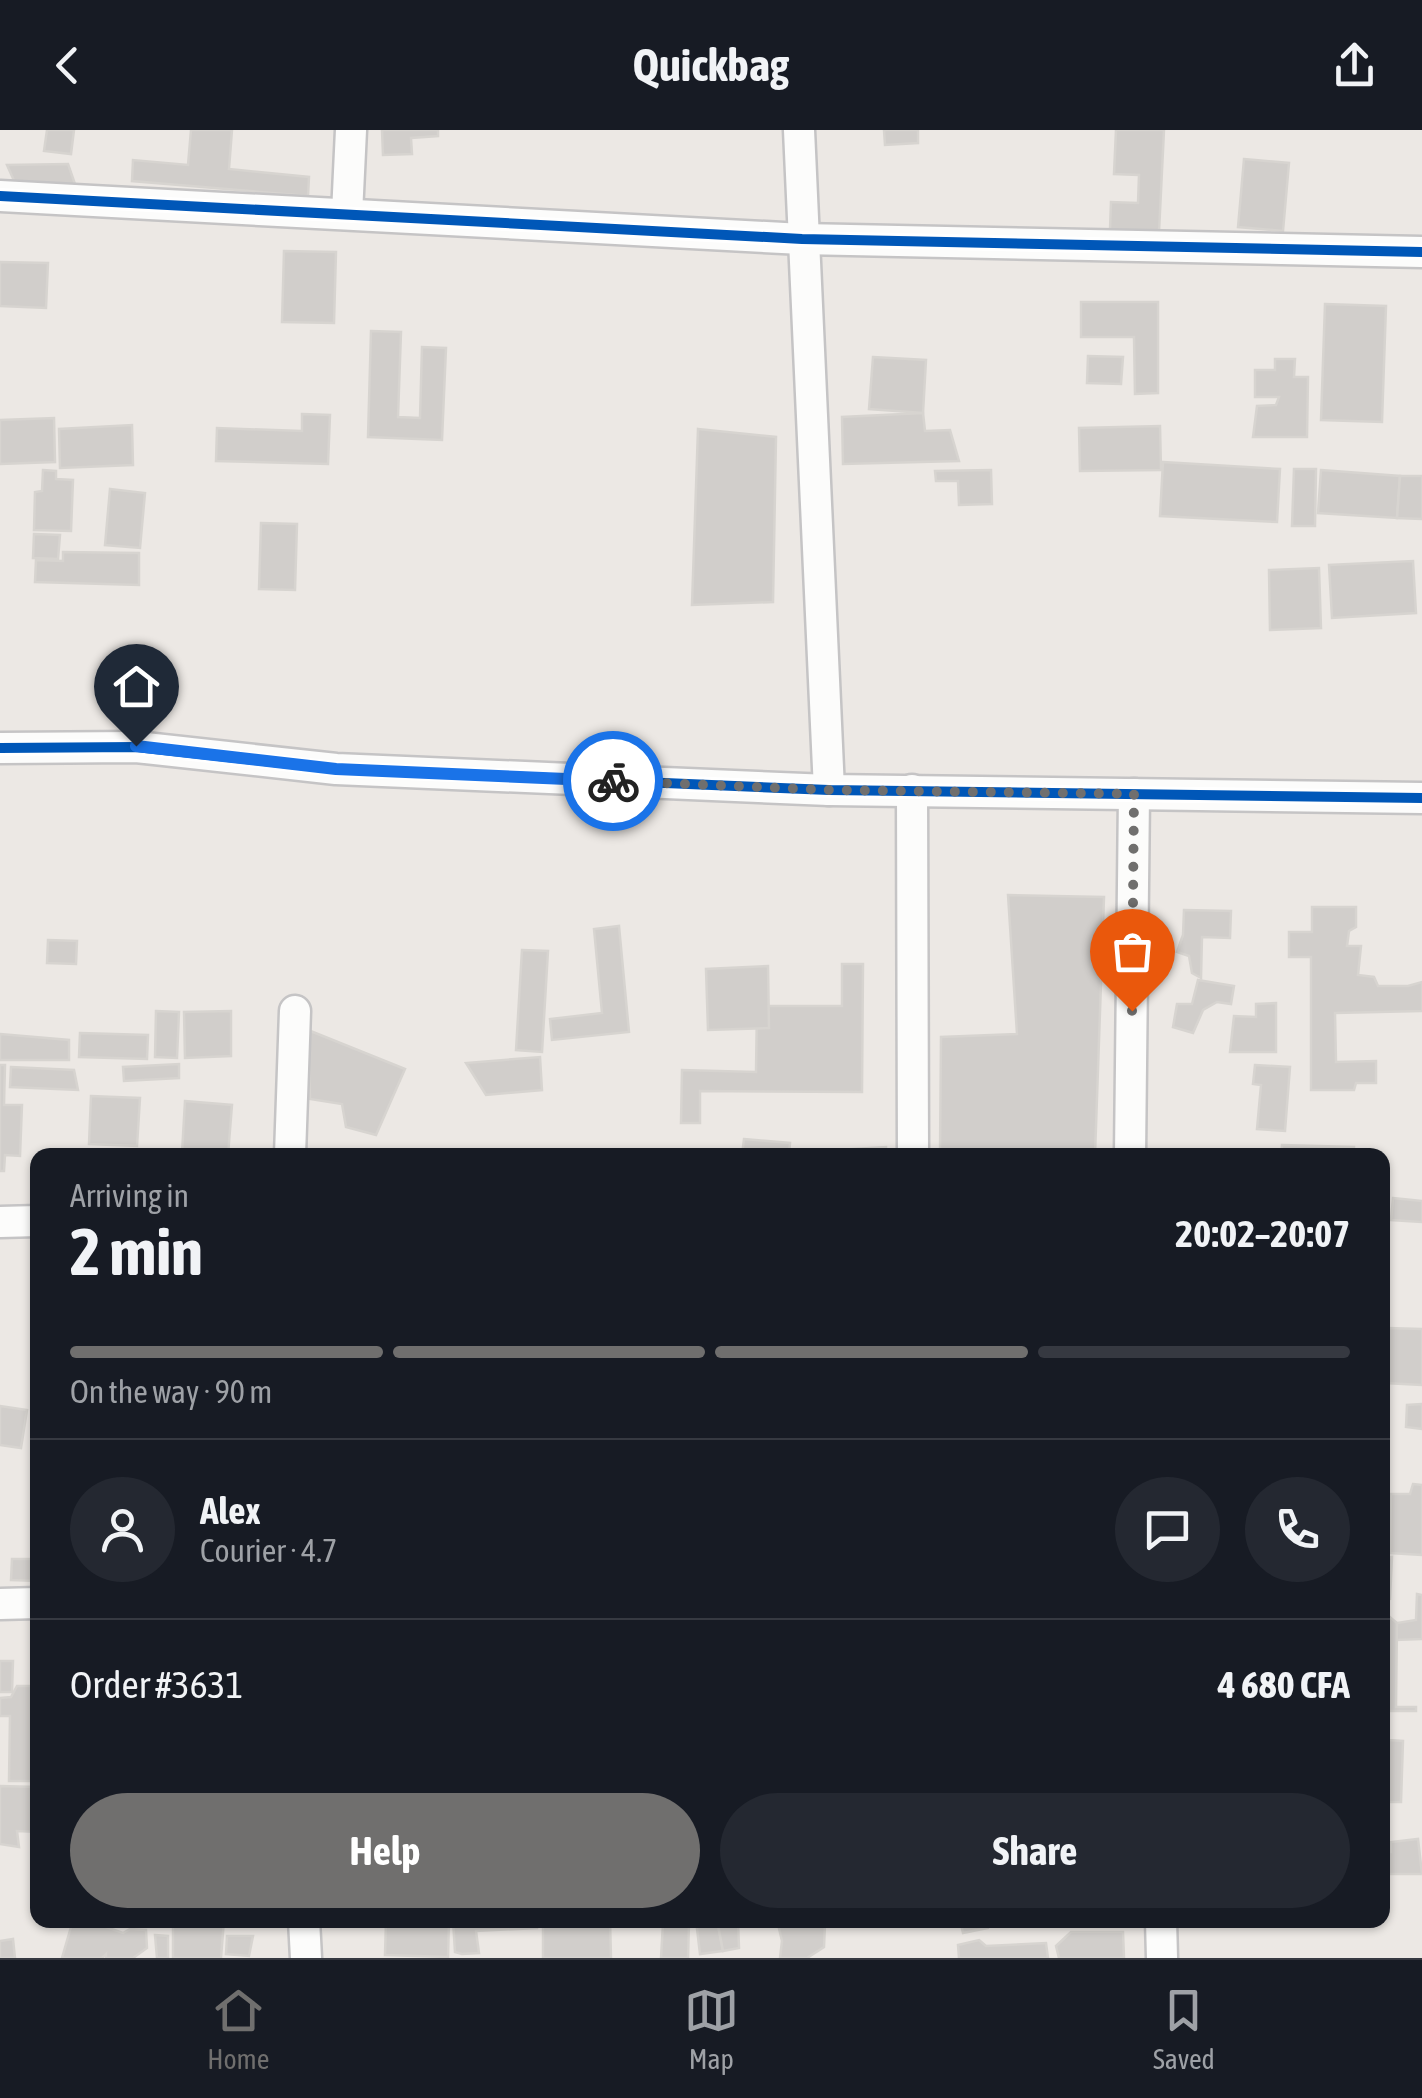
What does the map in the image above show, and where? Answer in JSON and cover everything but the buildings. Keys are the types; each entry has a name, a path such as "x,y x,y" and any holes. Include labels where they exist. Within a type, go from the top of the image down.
{"street":[{"path":"347,214 351,130"},
{"path":"799,130 829,790"},
{"path":"0,196 802,238 1422,252"},
{"path":"0,748 136,746 336,769 829,790 1422,798"},
{"path":"912,790 913,1148"},
{"path":"1130,1148 1134,794"},
{"path":"290,1148 295,1011"},
{"path":"0,1222 30,1221"},
{"path":"0,1604 30,1604"},
{"path":"304,1928 306,1958"},
{"path":"1160,1928 1162,1958"}],"cycle path":[{"path":"0,196 802,239 1422,252"},
{"path":"0,748 136,747 336,769 829,790 1422,798"}],"way so far":[{"path":"613,781 829,790 1134,794 1132,1011"}],"route":[{"path":"136,746 336,769 613,781"}]}
